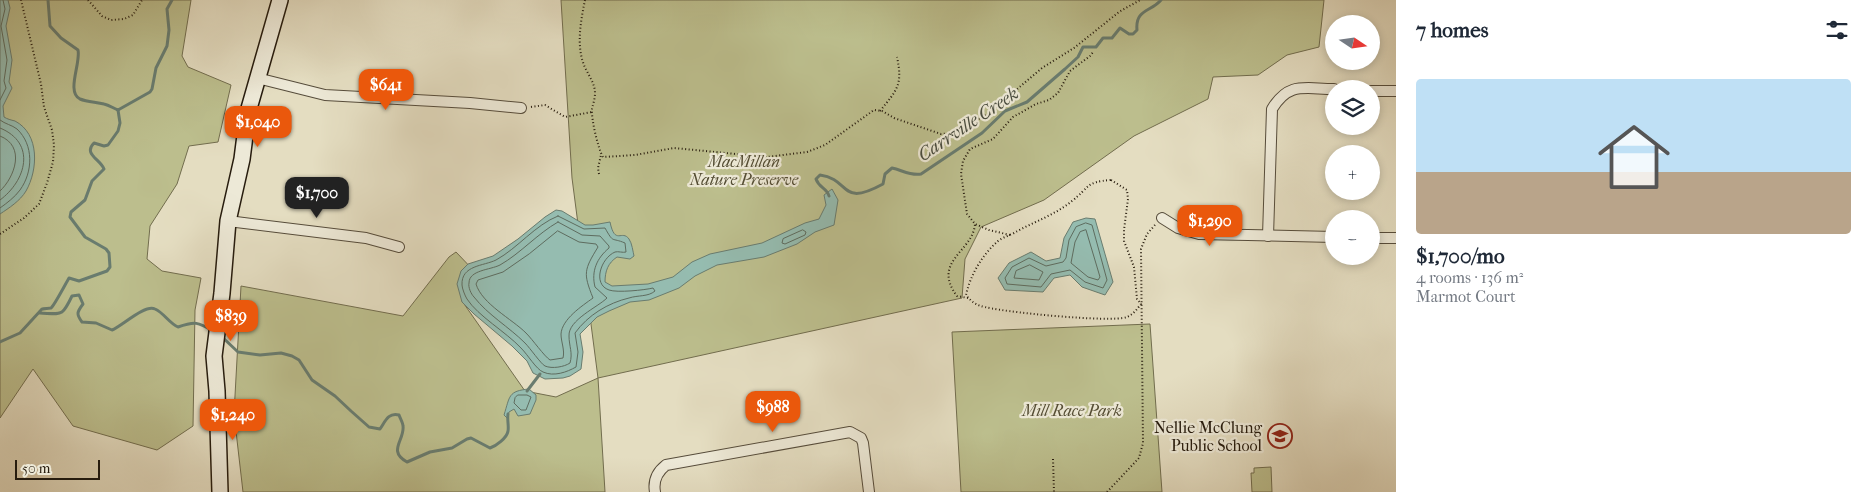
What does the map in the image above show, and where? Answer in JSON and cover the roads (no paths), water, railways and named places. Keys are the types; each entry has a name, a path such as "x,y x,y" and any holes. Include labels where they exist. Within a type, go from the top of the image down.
{"street":[{"path":"220,492 214,356 228,221 242,159 248,112 280,0"},
{"path":"258,78 325,95 470,103 521,108"},
{"path":"1268,236 1272,109 1279,98 1286,92 1297,88 1325,89"},
{"path":"1380,90 1396,91"},
{"path":"1162,218 1178,228 1199,234 1325,237"},
{"path":"228,221 366,238 399,247"},
{"path":"1380,238 1396,238"},
{"path":"655,492 656,478 660,470 666,465 850,432 861,438 863,443 869,492"}],"water":[{"path":"0,0 8,0 10,8 6,26 12,60 9,82 12,88 3,106 4,117 15,121 29,134 33,143 34,163 33,173 24,195 0,214"},
{"path":"832,189 838,200 834,225 815,232 797,244 764,257 717,265 695,276 679,288 649,300 630,302 597,317 580,334 583,352 581,369 570,376 545,379 533,373 527,361 512,346 462,302 457,284 461,271 468,264 493,256 556,210 562,211 585,225 610,222 616,235 624,235 629,239 634,256 630,259 617,257 614,259 608,268 605,282 612,286 648,284 673,277 692,262 710,254 762,243 805,223 819,219 826,205 824,195"},
{"path":"1086,218 1095,219 1113,282 1105,295 1082,287 1070,275 1054,278 1043,292 1005,290 998,278 1009,263 1031,252 1046,261 1060,258 1064,238 1073,222"},
{"path":"529,389 536,395 536,400 530,414 518,416 514,409 509,412 507,418 504,415 507,403 513,393"}],"waterway":[{"path":"48,0 50,26 61,38 78,50 74,84 76,95 80,99 106,104 118,110"},
{"path":"118,110 150,92 152,89 156,68 167,46 169,30 167,9 172,0"},
{"name":"Carrville Creek","path":"829,196 816,179 820,175 837,181 852,193 859,193 869,191 883,184 885,174 892,168 910,174 921,174 982,133 1005,111 1027,102 1078,57 1083,47 1096,47 1103,38 1112,38 1120,28 1129,34 1133,34 1137,30 1138,18 1141,14 1161,0"},
{"path":"0,342 20,333 42,309 51,308 69,278 79,281 107,271 110,267 109,253 106,249 85,237 70,217 71,212 85,200 92,181 104,169 90,150 94,143 104,146 108,145 118,131 120,123 118,110"},
{"name":"Carrville Creek","path":"40,313 61,313 72,296 79,295 83,304 78,311 78,315 82,322 96,323 112,330 140,312 151,308 158,311 178,327 196,323 213,331"},
{"name":"Carrville Creek","path":"221,336 238,352 260,355 281,353 299,360 312,380 335,396 369,427 380,429 389,416 399,415 403,431 397,449 401,458 407,462 430,452 452,448 471,438 490,448 506,436 508,414"},
{"name":"Carrville Creek","path":"527,391 540,374"}],"place":[{"name":"Nellie McClung Public School","path":"1280,436"}],"park label":[{"name":"MacMillan Nature Preserve","path":"744,170"},
{"name":"Mill Race Park","path":"1072,410"}]}
